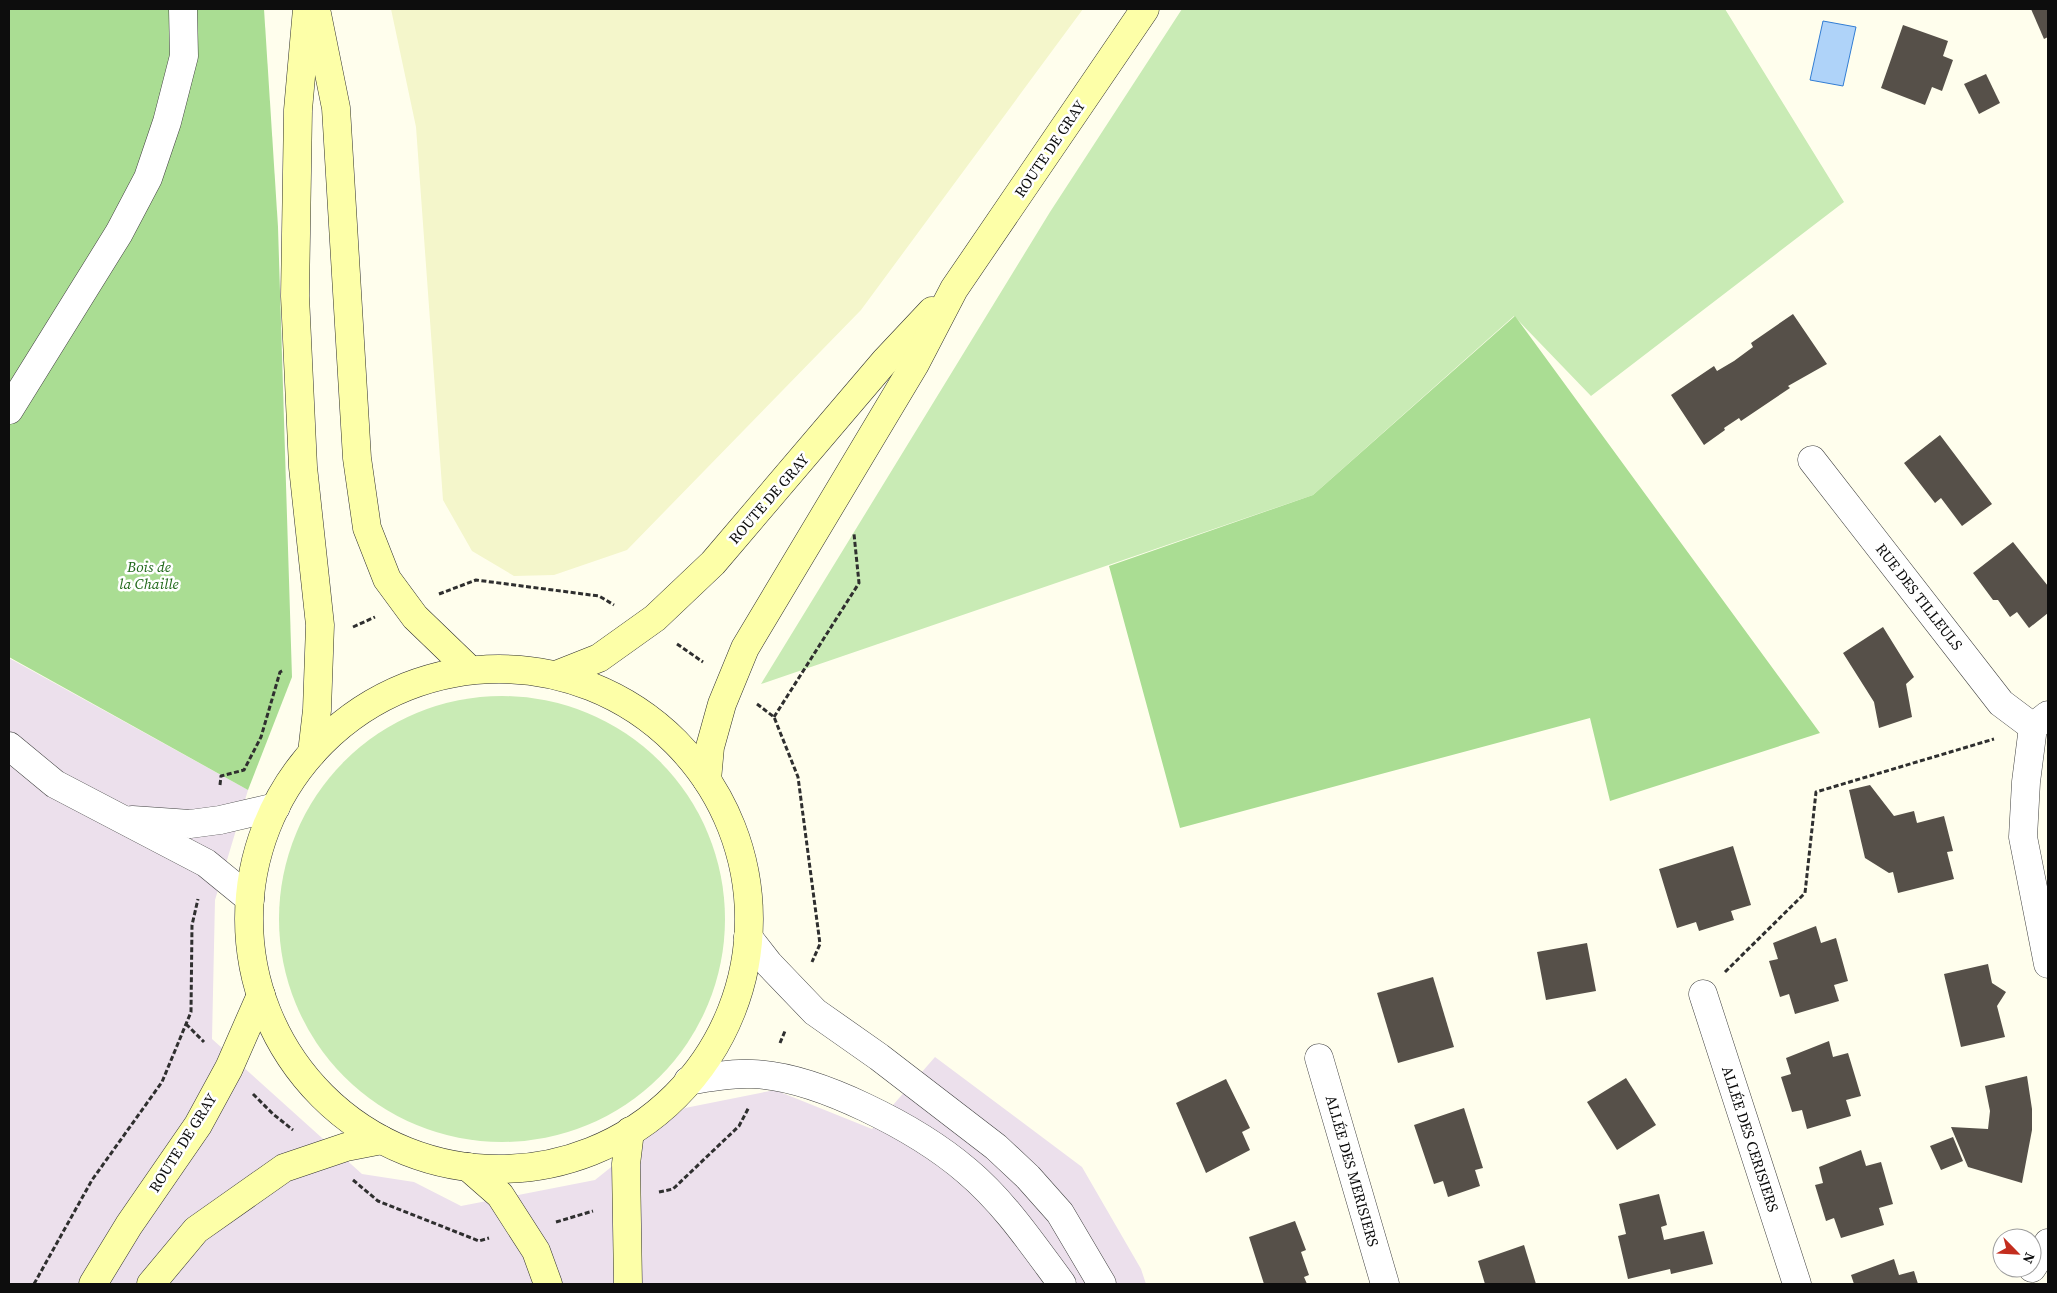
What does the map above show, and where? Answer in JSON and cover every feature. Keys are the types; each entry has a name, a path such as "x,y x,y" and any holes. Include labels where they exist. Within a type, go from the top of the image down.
{"main road":[{"path":"307,9 298,110 295,296 303,467 320,625 317,710 312,753"},
{"path":"316,9 336,108 357,458 367,528 388,579 407,605 450,653 470,670"},
{"name":"ROUTE DE GRAY","path":"707,780 710,747 722,704 746,648 915,364 954,289 1145,9"},
{"name":"ROUTE DE GRAY","path":"556,675 599,658 655,618 713,563 885,361 954,289"},
{"path":"508,668 556,675 601,690 642,713 666,732 688,755 707,780 721,804 741,855 749,910 748,937 741,982 728,1018 715,1044 688,1081 661,1108 630,1131 606,1145 552,1163 496,1169 468,1167 424,1157 382,1140 354,1122 329,1102 307,1079 284,1046 273,1025 261,994 254,963 250,931 250,899 254,868 263,837 276,807 292,779 312,753 345,722 367,706 400,689 434,677 470,670 508,668"},
{"name":"ROUTE DE GRAY","path":"93,1284 129,1225 198,1125 229,1068 261,994"},
{"path":"628,1284 626,1164 630,1131"},
{"path":"151,1284 196,1230 284,1168 346,1148 382,1140"},
{"path":"468,1167 500,1196 536,1251 548,1284"}],"street":[{"path":"9,410 119,234 148,178 167,122 184,56 183,9"},
{"name":"RUE DES TILLEULS","path":"1812,460 2001,704 2040,721"},
{"path":"2040,721 2026,782 2023,837 2048,964"},
{"path":"9,746 55,784 206,863 250,899"},
{"path":"121,819 190,824 213,821 276,807"},
{"path":"748,937 769,964 815,1012 879,1057 996,1147 1028,1177 1060,1214 1102,1284"},
{"name":"ALLÉE DES CERISIERS","path":"1703,994 1797,1284"},
{"name":"ALLÉE DES MERISIERS","path":"1319,1058 1385,1284"},
{"path":"688,1081 716,1076 764,1075 817,1088 867,1108 918,1134 968,1171 1008,1213 1062,1284"}],"path":[{"path":"774,717 859,583 854,533 840,490"},
{"path":"186,1024 273,1114 378,1201 478,1241 672,1188 740,1126 782,1038 820,944 798,777 774,717 690,653 599,596 476,580 362,622 280,672 261,737 244,770 221,776 213,821"},
{"path":"1703,994 1805,893 1816,792 2040,721"},
{"path":"34,1284 92,1180 162,1082 191,1012 192,925 206,863"}],"shaded area":[{"path":"9,658 248,790 215,900 212,1039 362,1174 414,1182 461,1206 595,1180 685,1108 775,1090 872,1129 935,1057 1082,1167 1141,1269 1146,1284 9,1284"}],"green space":[{"name":"Bois de la Chaille","path":"9,9 264,9 278,227 292,677 248,790 9,657"},
{"path":"391,9 1083,9 861,310 627,550 554,575 514,576 472,551 443,500 416,127"},
{"path":"1182,9 1725,9 1844,202 1591,396 1514,316 1313,495 761,684 1050,212"},
{"path":"1515,316 1820,733 1610,801 1590,718 1180,828 1109,566 1313,495"},
{"path":"502,696 524,697 545,701 587,713 626,734 659,762 687,795 708,834 720,876 724,897 724,941 720,962 708,1004 687,1043 659,1076 626,1104 587,1125 545,1137 524,1141 502,1142 480,1141 459,1137 417,1125 378,1104 345,1076 317,1043 296,1004 284,962 280,941 279,919 280,897 284,876 296,834 317,795 345,762 378,734 417,713 459,701 480,697"}],"water":[{"path":"1823,21 1856,27 1843,86 1810,80"}],"building":[{"path":"2031,9 2048,9 2048,37 2044,39"},
{"path":"1903,25 1948,41 1943,56 1953,60 1942,91 1932,87 1925,105 1881,88"},
{"path":"1986,74 2000,103 1979,114 1964,84"},
{"path":"1793,314 1827,364 1788,386 1790,388 1741,421 1739,418 1704,445 1671,395 1714,366 1717,371 1734,361 1753,347 1751,343"},
{"path":"1940,435 1992,504 1962,526 1941,498 1935,503 1904,463"},
{"path":"2013,542 2048,586 2048,613 2029,628 2017,612 2010,617 1998,600 1993,600 1973,573"},
{"path":"1883,627 1914,677 1906,684 1912,717 1879,728 1874,702 1843,653"},
{"path":"1870,785 1894,816 1914,811 1917,823 1944,816 1953,851 1947,852 1954,879 1898,893 1893,872 1889,873 1865,858 1849,790"},
{"path":"1733,846 1751,905 1731,911 1734,920 1699,931 1696,922 1677,928 1659,869"},
{"path":"1816,926 1821,943 1836,938 1848,981 1834,985 1839,1001 1795,1014 1789,994 1780,997 1769,961 1778,959 1773,943"},
{"path":"1587,943 1596,991 1546,1000 1537,952"},
{"path":"1988,964 1992,983 2006,992 1997,1006 2005,1037 1961,1047 1944,974"},
{"path":"1433,977 1454,1047 1398,1063 1377,993"},
{"path":"1829,1041 1833,1057 1848,1053 1861,1096 1846,1100 1851,1116 1807,1129 1802,1110 1792,1112 1781,1077 1791,1074 1786,1058"},
{"path":"2027,1076 2032,1109 2032,1130 2022,1183 1968,1167 1951,1127 1988,1129 1990,1111 1985,1086"},
{"path":"1626,1078 1656,1125 1617,1150 1587,1102"},
{"path":"1226,1079 1250,1128 1242,1132 1250,1150 1206,1173 1176,1103"},
{"path":"1464,1108 1483,1168 1475,1170 1480,1186 1448,1197 1443,1181 1434,1184 1414,1125"},
{"path":"1953,1137 1963,1161 1941,1170 1930,1146"},
{"path":"1861,1150 1866,1166 1881,1162 1893,1204 1879,1208 1884,1225 1841,1238 1834,1218 1826,1221 1815,1185 1823,1183 1819,1167"},
{"path":"1659,1194 1667,1225 1661,1227 1664,1240 1704,1231 1713,1264 1671,1274 1670,1269 1628,1279 1618,1236 1626,1234 1619,1204"},
{"path":"1295,1221 1306,1250 1301,1252 1309,1275 1304,1277 1307,1284 1264,1284 1249,1237"},
{"path":"1524,1245 1536,1284 1485,1284 1478,1261"},
{"path":"1894,1259 1899,1275 1914,1271 1918,1284 1854,1284 1851,1275"}]}
